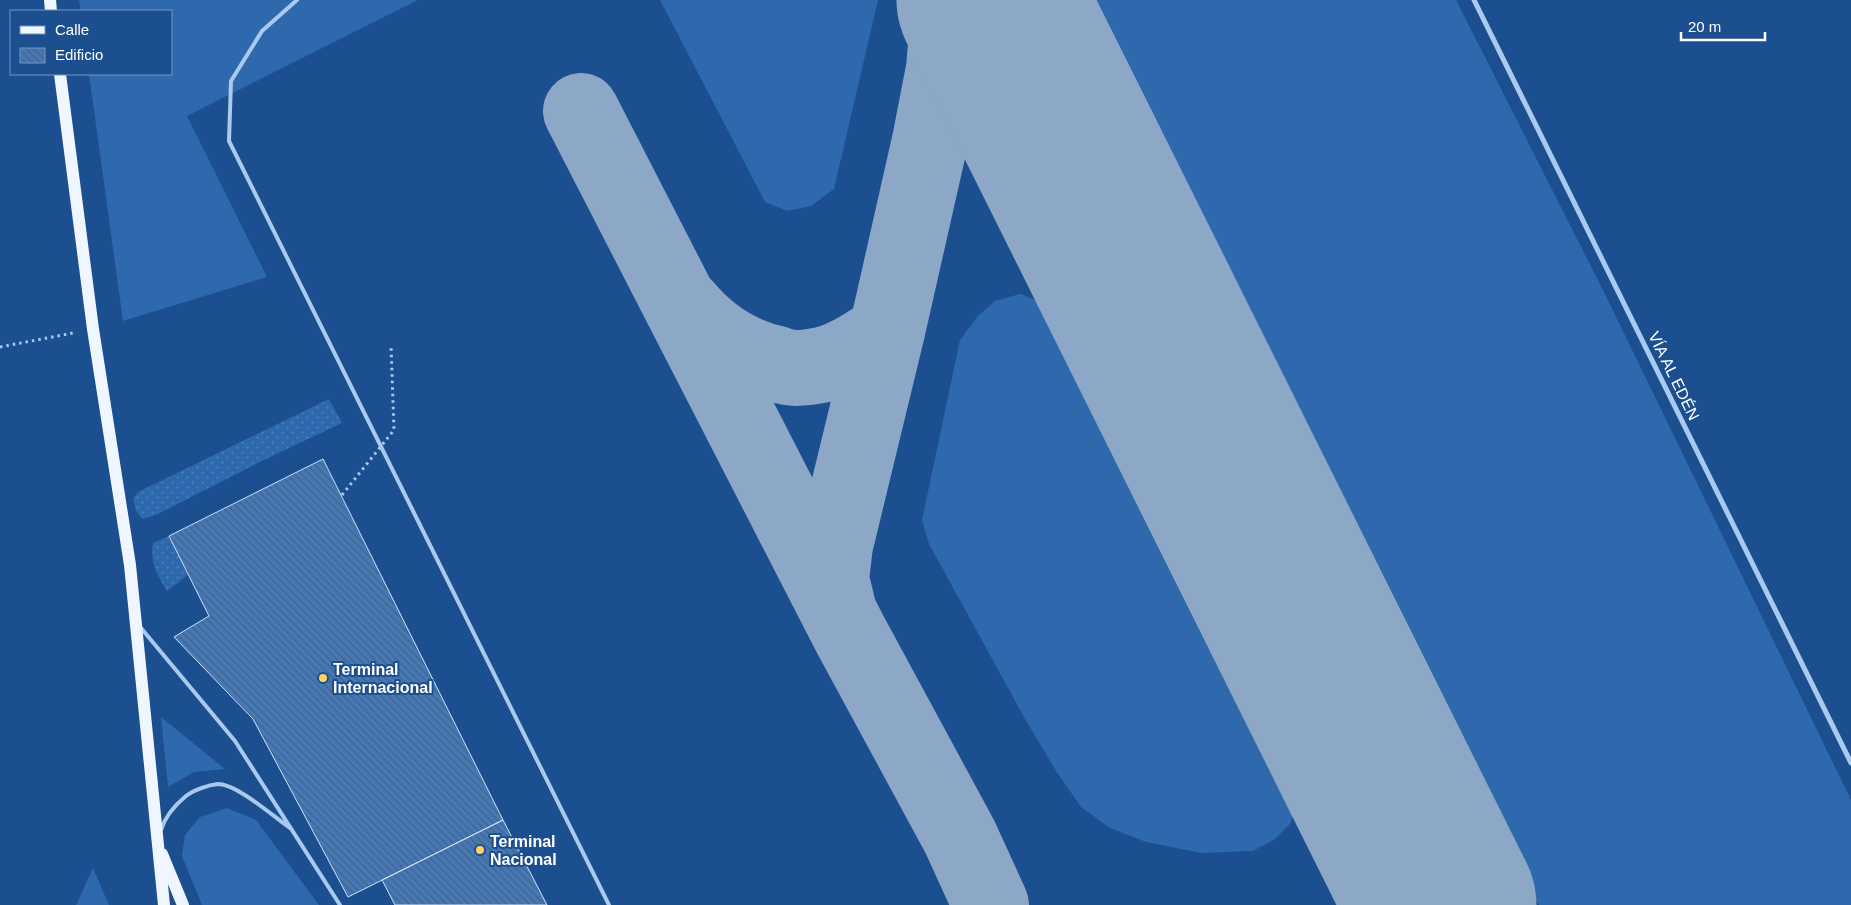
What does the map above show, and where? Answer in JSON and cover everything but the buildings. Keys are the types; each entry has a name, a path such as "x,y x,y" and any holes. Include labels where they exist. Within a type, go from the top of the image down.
{"main road":[{"path":"60,75 93,329 130,565 156,843 164,905"},
{"path":"156,843 183,905"}],"street":[{"name":"VÍA AL EDÉN","path":"1474,0 1851,763"}],"lane":[{"path":"297,0 262,31 231,81 229,141 609,905"},
{"path":"136,622 235,741 340,905"},
{"path":"156,843 162,826 172,810 182,800 192,792 219,784 239,790 292,830"}],"path":[{"path":"0,347 93,329"},
{"path":"342,495 394,430 391,345"}],"shaded area":[{"path":"79,0 418,0 187,116 267,277 123,321 89,75 172,75 172,10 81,10"},
{"path":"660,0 878,0 834,189 811,206 788,211 765,202"},
{"path":"1089,0 1456,0 1604,292 1851,800 1851,905 1539,905"},
{"path":"1020,294 1054,308 1084,328 1298,749 1301,772 1301,797 1290,824 1275,839 1253,851 1201,853 1146,842 1110,828 1081,807 1056,771 1024,717 929,544 922,520 960,340 978,316 995,301"},
{"path":"329,399 342,423 158,514 142,519 136,511 133,498 138,492"},
{"path":"169,536 188,575 167,591 155,568 152,550 153,543"},
{"path":"161,717 225,769 194,772 168,787"},
{"path":"227,808 256,820 319,905 202,905 182,856 185,835 200,817"},
{"path":"93,868 109,905 76,905"}],"taxiway":[{"path":"838,608 831,579 835,545 887,331 930,141 944,69 947,0"},
{"path":"944,69 973,61 994,62 1026,70"},
{"path":"581,111 850,634 960,837 991,905"},
{"path":"684,306 714,335 738,350 750,356 791,368 811,367 842,358 887,331"},
{"path":"1390,905 1404,894 1411,882 1414,866 1414,849"}],"runway":[{"path":"991,0 1442,905"}],"place":[{"name":"Terminal Internacional","path":"323,678"},
{"name":"Terminal Nacional","path":"480,850"}]}
